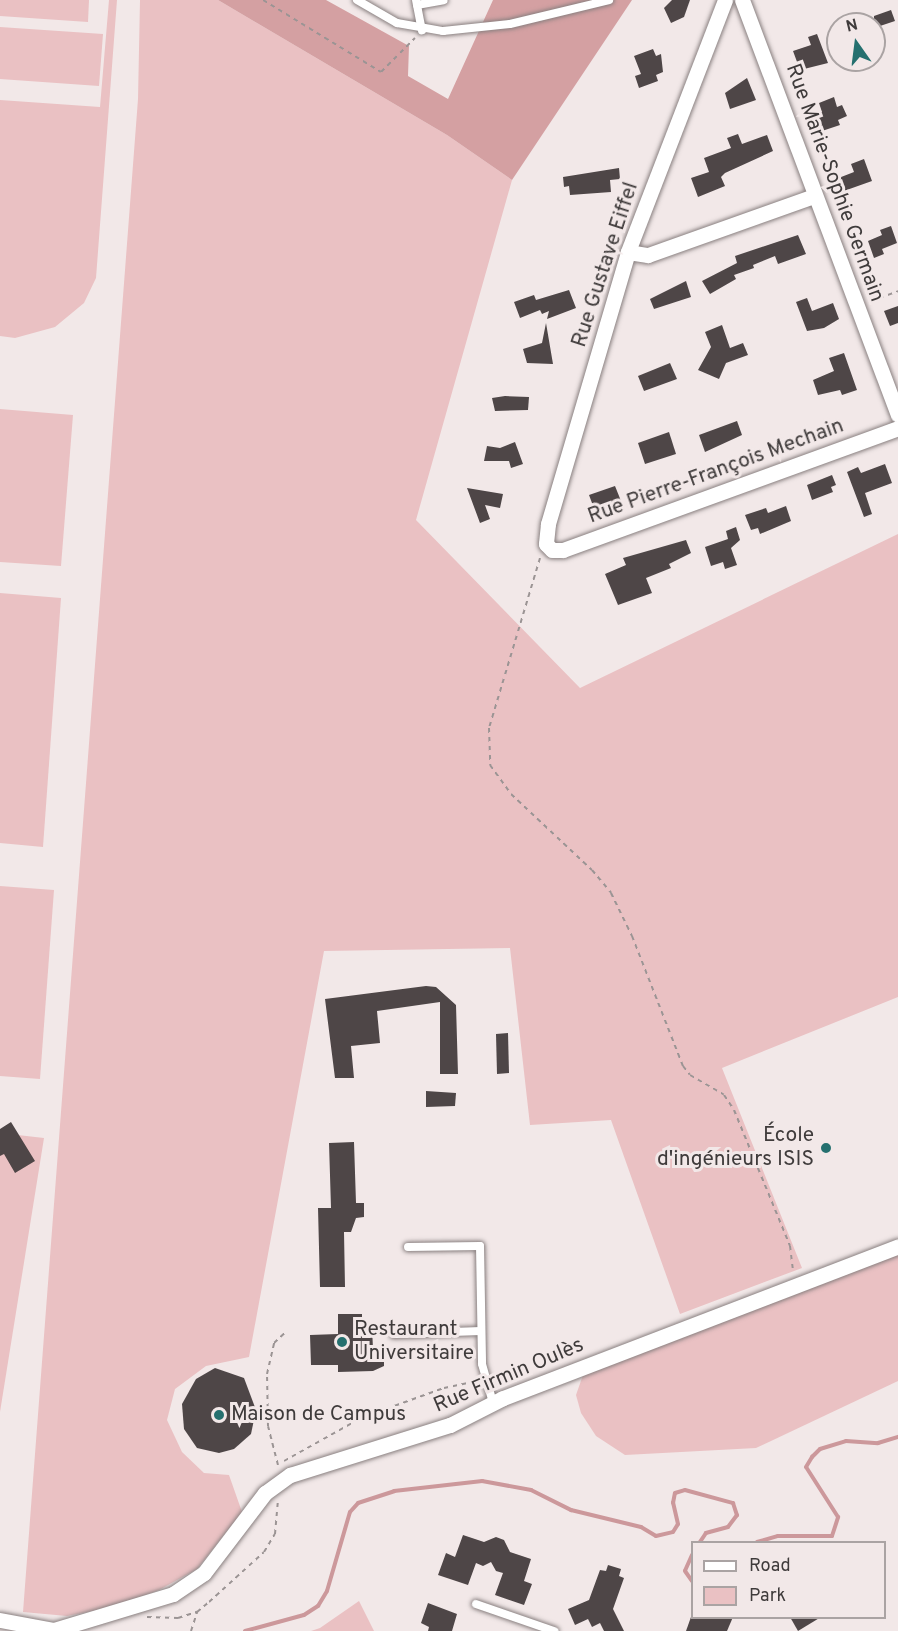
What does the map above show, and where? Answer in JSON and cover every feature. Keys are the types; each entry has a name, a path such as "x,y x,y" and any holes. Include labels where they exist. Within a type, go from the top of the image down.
{"street":[{"name":"Rue Gustave Eiffel","path":"548,548 545,539 548,524 628,252 725,0"},
{"name":"Rue Marie-Sophie Germain","path":"742,0 898,415"},
{"path":"628,252 648,255 814,196"},
{"name":"Rue Pierre-François Mechain","path":"548,548 563,550 898,428"},
{"name":"Rue Firmin Oulès","path":"0,1620 54,1630 173,1594 204,1573 258,1502 282,1479 450,1425 493,1403 898,1246"}],"lane":[{"path":"357,0 397,22 422,30 474,30 609,0"},
{"path":"422,30 416,3 444,0"},
{"path":"408,1247 480,1246 482,1364 493,1403"},
{"path":"394,1334 481,1331"},
{"path":"476,1604 554,1631"}],"path":[{"path":"263,0 381,72 422,30"},
{"path":"857,307 898,291"},
{"path":"548,548 537,562 499,690 488,736 490,765 516,799 605,885 627,925 680,1061 694,1078 724,1095 734,1110 790,1246 797,1285"},
{"path":"286,1332 274,1343 267,1374 268,1426 280,1464 362,1418 444,1388 477,1381"},
{"path":"191,1631 197,1612"}],"green space":[{"path":"0,0 89,0 88,22 0,16"},
{"path":"109,0 117,0 96,278 84,303 55,327 15,338 0,336 0,100 100,107"},
{"path":"140,0 218,0 447,135 512,180 416,520 580,688 898,534 898,997 722,1068 802,1268 680,1314 611,1120 530,1125 510,948 324,951 249,1357 206,1366 175,1389 167,1420 182,1452 204,1473 229,1475 242,1512 197,1569 159,1590 113,1607 67,1616 23,1612 138,99"},
{"path":"0,27 103,34 99,86 0,79"},
{"path":"0,409 73,415 61,566 0,562"},
{"path":"0,593 61,598 43,847 0,843"},
{"path":"0,886 54,890 40,1079 0,1076"},
{"path":"0,1133 44,1138 0,1412"},
{"path":"898,1252 898,1381 756,1448 625,1455 596,1436 581,1413 576,1395 583,1375"},
{"path":"359,1601 374,1631 311,1631 320,1628"}],"shaded area":[{"path":"218,0 326,0 409,46 408,76 448,99 493,0 632,0 512,180 447,135"}],"building":[{"path":"672,0 690,0 684,17 671,23 664,8"},
{"path":"891,10 895,21 886,24 885,12"},
{"path":"817,34 826,64 800,70 793,51 811,45 808,37"},
{"path":"653,49 656,56 661,54 663,72 656,75 658,81 639,88 635,76 641,74 634,56"},
{"path":"747,78 756,100 730,109 725,93"},
{"path":"834,97 837,107 842,105 847,116 838,120 840,125 819,132 813,115 822,112 819,103"},
{"path":"738,134 742,144 767,135 773,151 725,173 721,177 725,186 698,197 691,178 709,172 704,158 731,148 727,138"},
{"path":"864,159 872,181 841,192 836,179 854,172 851,164"},
{"path":"619,168 620,179 610,180 611,192 570,195 569,186 564,187 563,177"},
{"path":"891,226 897,243 882,249 884,254 874,258 868,241 882,235 880,230"},
{"path":"798,235 806,254 778,264 775,256 753,265 754,268 734,275 736,279 710,294 702,281 737,263 735,256"},
{"path":"686,281 691,297 654,309 650,299"},
{"path":"569,290 576,308 547,319 549,311 542,314 540,310 520,318 514,302 534,295 536,300"},
{"path":"807,298 812,311 833,303 839,319 824,328 807,331 796,302"},
{"path":"898,306 898,323 890,326 884,311"},
{"path":"546,323 553,364 527,363 523,349 542,343"},
{"path":"722,325 730,348 743,343 748,355 726,363 719,379 698,370 711,347 705,332"},
{"path":"844,353 857,390 842,395 840,390 818,395 813,380 834,371 829,358"},
{"path":"670,363 677,379 644,391 638,376"},
{"path":"529,397 528,410 495,411 492,398"},
{"path":"737,421 742,435 705,452 699,435"},
{"path":"669,432 676,454 645,464 638,443"},
{"path":"515,442 523,464 511,468 509,461 484,461 487,446 500,448"},
{"path":"885,464 892,483 865,493 872,514 864,517 847,472 858,467 861,473"},
{"path":"832,475 836,485 831,487 833,492 812,500 807,485"},
{"path":"615,486 621,501 595,511 589,495"},
{"path":"467,488 503,494 500,508 485,505 490,519 480,523"},
{"path":"786,506 791,521 760,534 758,528 751,530 745,515 766,508 768,513"},
{"path":"736,527 740,540 731,548 737,565 725,569 723,562 711,566 705,547 728,539 726,531"},
{"path":"686,540 691,553 669,564 671,568 646,578 652,593 618,605 605,574 626,565 623,558"},
{"path":"426,986 436,987 456,1005 458,1074 440,1074 440,1002 377,1011 380,1043 351,1046 354,1078 335,1078 325,999"},
{"path":"508,1033 509,1073 497,1074 496,1034"},
{"path":"426,1091 456,1093 455,1106 426,1107"},
{"path":"11,1122 35,1161 15,1173 4,1154 0,1156 0,1129"},
{"path":"354,1142 356,1203 364,1203 364,1217 356,1218 351,1232 344,1232 345,1287 320,1287 318,1208 331,1208 329,1143"},
{"name":"Restaurant Universitaire","path":"338,1314 362,1314 362,1327 372,1327 373,1349 384,1349 384,1366 373,1371 338,1372 338,1365 311,1365 310,1335 338,1334"},
{"name":"Maison de Campus","path":"215,1368 244,1378 256,1410 251,1434 234,1449 219,1453 197,1448 184,1429 182,1404 196,1379"},
{"path":"463,1535 484,1542 496,1537 504,1540 510,1552 531,1559 524,1581 532,1584 524,1605 495,1595 503,1573 496,1571 491,1562 483,1566 476,1563 468,1585 438,1575 446,1553 455,1557"},
{"path":"608,1565 621,1569 619,1576 624,1578 613,1609 624,1631 604,1631 600,1623 592,1627 588,1619 575,1625 568,1609 589,1600 600,1570 606,1571"},
{"path":"428,1603 457,1614 452,1631 428,1631 429,1627 421,1623"},
{"path":"691,1617 691,1619 732,1619 727,1631 686,1631"},
{"path":"791,1619 818,1619 798,1631"}],"waterway":[{"path":"760,1541 778,1536 832,1536 838,1517 806,1467 812,1457 820,1449 846,1441 878,1443 898,1437"},
{"path":"245,1631 304,1615 318,1606 327,1591 350,1512 358,1503 394,1491 482,1481 531,1490 571,1510 641,1527 656,1536 673,1532 678,1524 673,1503 675,1493 685,1490 733,1503 737,1515 728,1527 706,1533 701,1541"},
{"path":"691,1557 685,1571 691,1580"}],"place":[{"name":"École d'ingénieurs ISIS","path":"826,1148"},
{"name":"Restaurant Universitaire","path":"342,1342"},
{"name":"Maison de Campus","path":"219,1415"}]}
